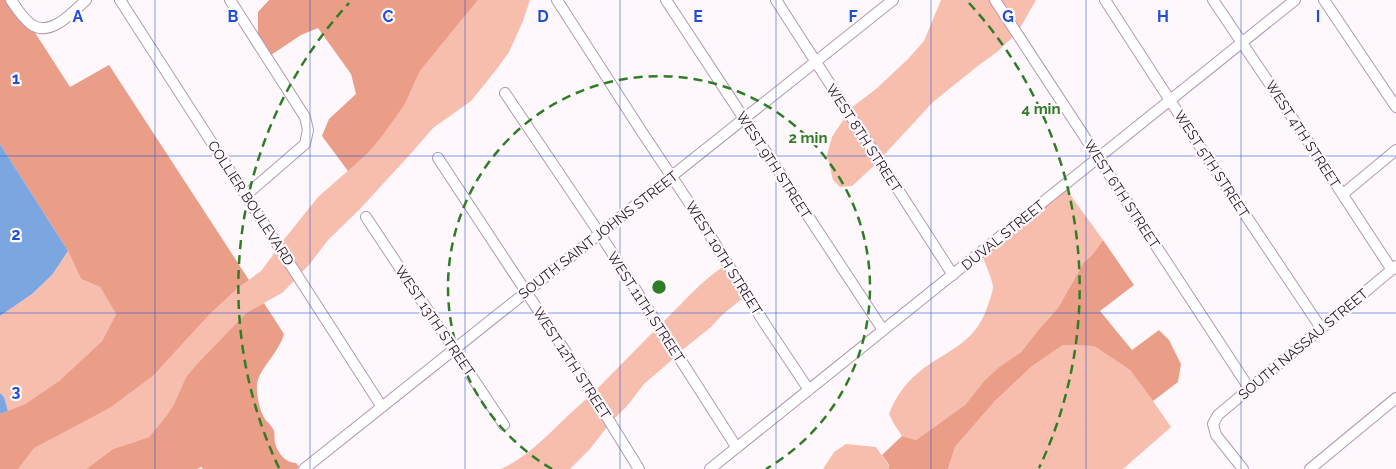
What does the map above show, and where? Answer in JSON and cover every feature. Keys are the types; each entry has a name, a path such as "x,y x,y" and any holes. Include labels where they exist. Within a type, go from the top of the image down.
{"street":[{"path":"12,0 22,16 33,26 46,28 63,20 86,0"},
{"name":"COLLIER BOULEVARD","path":"120,0 382,407"},
{"path":"230,0 305,117 308,130 305,144 246,195"},
{"name":"WEST 10TH STREET","path":"557,0 809,390"},
{"name":"WEST 9TH STREET","path":"666,0 882,330"},
{"name":"WEST 8TH STREET","path":"776,0 953,275"},
{"name":"WEST 6TH STREET","path":"995,0 1249,388"},
{"name":"WEST 5TH STREET","path":"1105,0 1321,328"},
{"name":"WEST 4TH STREET","path":"1214,0 1394,268"},
{"name":"DUVAL STREET","path":"710,469 1296,0"},
{"path":"1324,0 1396,107"},
{"name":"SOUTH SAINT JOHNS STREET","path":"305,468 816,62 889,1"},
{"name":"WEST 11TH STREET","path":"506,93 600,234 737,448"},
{"path":"1343,194 1396,150"},
{"name":"WEST 12TH STREET","path":"438,158 579,372 639,469"},
{"name":"WEST 13TH STREET","path":"366,217 504,425"},
{"name":"SOUTH NASSAU STREET","path":"1243,469 1216,435 1213,424 1218,414 1394,268"},
{"path":"1310,469 1396,398"}],"shaded area":[{"path":"0,0 5,0 21,22 34,31 70,87 109,65 249,280 210,314 153,376 110,408 34,448 18,469 0,469 0,414 25,404 59,381 102,341 116,314 100,287 81,279 68,251 0,144"},
{"path":"269,0 478,0 420,71 405,104 382,136 367,154 348,171 322,136 329,119 356,94 351,74 318,28 301,35 271,55 258,36 258,12"},
{"path":"478,0 530,0 509,52 471,101 433,128 360,209 328,240 302,272 282,242 318,197 367,154 405,104 420,71"},
{"path":"941,0 989,0 1013,37 997,52 933,102 883,156 851,108 876,89 924,41"},
{"path":"1001,0 1036,0 1020,28"},
{"path":"845,117 876,164 852,186 840,187 833,180 827,155 832,137"},
{"path":"1066,189 1103,240 1084,262 1058,308 1021,352 999,367 984,381 965,405 916,440 902,436 889,414 899,394 924,368 970,336 983,318 993,286 983,257"},
{"path":"1103,240 1134,285 1100,311 1132,350 1159,330 1169,340 1181,364 1178,382 1153,401 1130,370 1094,346 1063,345 1031,367 995,401 955,447 948,469 889,469 889,465 882,455 902,436 916,440 965,405 984,381 999,367 1021,352 1058,308 1084,262"},
{"path":"68,251 81,279 100,287 116,314 102,341 59,381 25,404 8,411 4,397 0,393 0,316 32,294 52,275"},
{"path":"276,251 295,280 282,293 246,313 195,366 186,377 167,415 149,437 113,449 86,469 18,469 33,448 110,408 153,376 210,314 239,287 261,271"},
{"path":"723,267 743,298 681,351 662,323 715,272"},
{"path":"264,303 284,334 278,348 261,373 257,385 258,398 263,416 273,430 278,450 282,457 292,463 296,463 299,467 297,469 203,469 201,467 197,469 86,469 113,449 149,437 167,415 186,377 195,366 246,313"},
{"path":"655,330 673,359 644,384 614,419 596,390"},
{"path":"1063,345 1094,346 1130,370 1171,427 1123,469 948,469 955,447 995,401 1031,367"},
{"path":"589,397 607,427 590,449 570,469 501,469 513,463 536,446"},
{"path":"846,444 876,447 889,466 889,469 823,469 834,452"}],"water":[{"path":"0,144 68,251 52,275 32,294 0,316"},
{"path":"0,393 4,397 8,411 0,414"}]}
